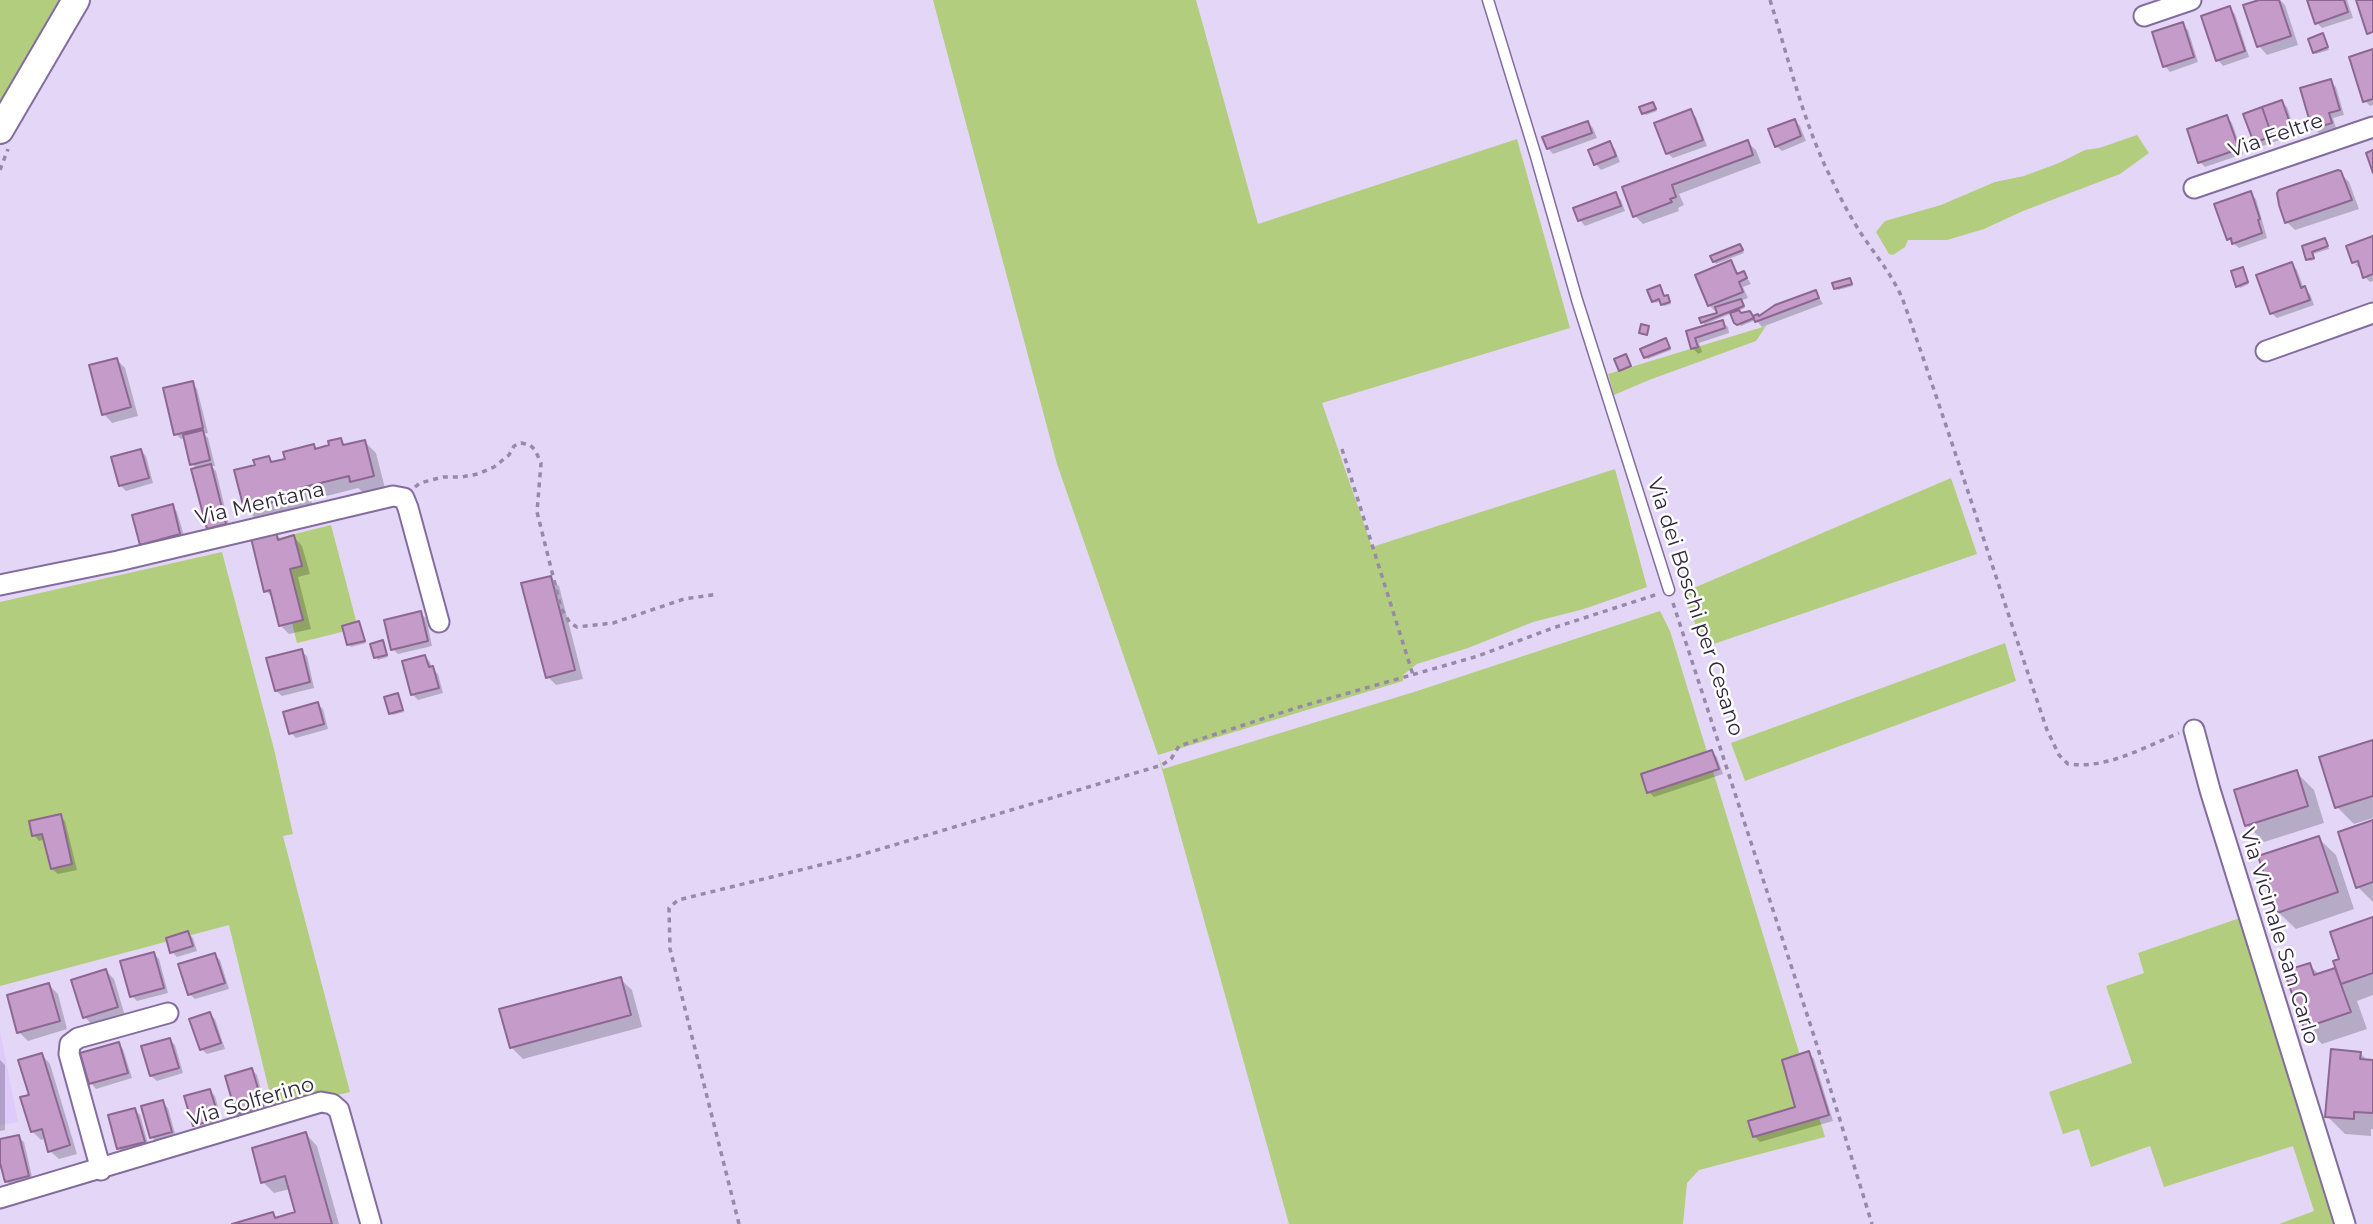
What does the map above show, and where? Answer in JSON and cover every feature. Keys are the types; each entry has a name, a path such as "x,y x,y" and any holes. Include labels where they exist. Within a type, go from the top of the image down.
{"street":[{"path":"0,130 76,0"},
{"path":"2144,16 2191,0"},
{"name":"Via Feltre","path":"2194,188 2373,127"},
{"path":"2266,351 2373,313"},
{"name":"Via Mentana","path":"0,585 118,561 393,496 404,498"},
{"path":"404,498 439,622"},
{"name":"Via Vicinale San Carlo","path":"2194,730 2210,790 2345,1224"},
{"path":"101,1170 69,1054 70,1044 78,1038 168,1013"},
{"name":"Via Solferino","path":"0,1198 101,1170 321,1102 332,1104 339,1110 371,1224"}],"lane":[{"name":"Via dei Boschi per Cesano","path":"1488,0 1577,300 1669,590"}],"path":[{"path":"1770,0 1810,129 1827,170 1854,223 1892,278 1903,301 2047,730 2059,755 2068,764 2098,765 2129,755 2178,733 2194,730"},
{"path":"404,498 420,483 443,477 478,474 495,467 509,455 514,446 521,443 530,445 541,463 537,512 561,608 570,623 577,627 613,623 684,599 718,593"},
{"path":"1342,449 1413,675"},
{"path":"739,1224 670,949 668,908 678,900 857,856 1161,765 1171,759 1179,746 1296,708 1478,656 1669,590"},
{"name":"Via dei Boschi per Cesano","path":"1669,590 1872,1224"}],"shaded area":[{"path":"0,1031 18,1122 0,1125"}],"green space":[{"path":"0,0 62,0 0,103"},
{"path":"933,0 1196,0 1258,224 1517,139 1570,328 1322,403 1372,547 1615,469 1647,587 1584,609 1533,622 1468,648 1417,664 1403,675 1403,681 1158,755 1057,464"},
{"path":"2137,135 2149,153 2120,174 1984,229 1947,240 1908,240 1905,247 1893,255 1889,254 1876,232 1885,221 1941,205 1995,182 2024,176 2085,150"},
{"path":"1766,326 1756,341 1614,395 1608,374"},
{"path":"1951,478 1977,554 1702,648 1682,593"},
{"path":"331,525 358,628 297,643 271,540"},
{"path":"222,552 274,749 293,834 283,836 350,1092 274,1111 229,925 0,986 0,602"},
{"path":"1660,611 1670,631 1825,1137 1699,1170 1687,1183 1683,1224 1289,1224 1158,755 1163,769 1414,692"},
{"path":"2005,643 2016,681 1745,781 1731,743"},
{"path":"2240,918 2338,1224 2279,1224 2314,1211 2293,1146 2164,1187 2150,1146 2091,1167 2079,1129 2063,1134 2049,1092 2132,1063 2106,986 2144,973 2138,953"}],"building":[{"path":"2259,0 2279,0 2291,36 2257,47 2243,5"},
{"path":"2307,0 2344,0 2348,12 2315,24"},
{"path":"2356,0 2373,0 2373,32 2367,34"},
{"path":"2230,6 2245,51 2216,61 2201,16"},
{"path":"2183,22 2194,57 2163,67 2152,32"},
{"path":"2323,33 2328,47 2313,53 2308,39"},
{"path":"2373,49 2373,99 2363,102 2349,57"},
{"path":"2331,79 2340,110 2329,113 2332,123 2312,129 2300,88"},
{"path":"2282,100 2292,129 2272,136 2262,107"},
{"path":"1653,102 1656,109 1642,114 1639,107"},
{"path":"2262,107 2272,136 2254,143 2243,114"},
{"path":"1691,109 1703,140 1666,154 1654,123"},
{"path":"2227,115 2239,149 2198,163 2187,129"},
{"path":"1795,119 1801,136 1775,147 1768,129"},
{"path":"1588,121 1592,133 1547,149 1542,137"},
{"path":"1748,140 1753,155 1672,185 1676,197 1670,199 1672,202 1633,217 1622,187"},
{"path":"1610,141 1616,156 1594,165 1588,150"},
{"path":"2373,150 2373,173 2366,153"},
{"path":"2341,171 2352,200 2285,223 2279,205 2279,190"},
{"path":"2251,191 2262,233 2232,244 2231,238 2227,240 2214,204"},
{"path":"1616,192 1621,206 1578,221 1573,208"},
{"path":"2373,236 2373,274 2363,278 2358,261 2352,263 2346,246"},
{"path":"2325,238 2328,246 2312,252 2314,258 2306,260 2302,246"},
{"path":"1740,244 1743,250 1713,262 1710,256"},
{"path":"1731,260 1737,274 1744,271 1747,278 1739,282 1743,292 1708,306 1695,275"},
{"path":"2292,262 2301,288 2305,286 2310,300 2270,314 2256,275"},
{"path":"2243,267 2248,282 2236,287 2231,271"},
{"path":"1850,278 1852,284 1834,289 1832,283"},
{"path":"1660,285 1664,296 1668,295 1670,302 1661,305 1659,299 1652,302 1647,290"},
{"path":"1816,290 1819,298 1755,322 1753,316 1759,316 1775,305"},
{"path":"1741,299 1744,306 1701,323 1699,318 1717,313 1715,307"},
{"path":"1739,310 1741,313 1750,311 1754,318 1737,325 1730,313"},
{"path":"1723,320 1725,328 1695,338 1698,347 1691,349 1686,331"},
{"path":"1641,324 1649,326 1647,335 1639,333"},
{"path":"1666,338 1670,348 1644,358 1640,349"},
{"path":"1626,354 1631,366 1619,371 1614,359"},
{"path":"117,358 131,407 102,415 89,365"},
{"path":"193,381 203,428 174,435 163,388"},
{"path":"203,430 210,460 190,465 183,435"},
{"path":"341,438 343,445 365,440 374,476 350,482 349,476 300,488 302,495 244,509 234,470 255,465 253,460 269,456 271,462 285,459 283,452 314,444 315,449 329,445 328,441"},
{"path":"141,449 149,478 119,486 111,457"},
{"path":"211,464 226,524 207,529 191,469"},
{"path":"173,504 180,534 140,545 132,515"},
{"path":"276,532 278,540 294,535 302,566 290,569 303,620 279,626 270,590 264,592 251,538"},
{"path":"551,576 575,670 546,678 521,583"},
{"path":"421,611 428,641 391,650 384,620"},
{"path":"359,621 365,641 347,645 342,626"},
{"path":"383,640 387,655 374,658 370,644"},
{"path":"302,649 310,682 275,691 266,658"},
{"path":"425,655 429,667 433,666 439,688 411,695 402,661"},
{"path":"398,693 403,710 389,714 384,697"},
{"path":"318,702 324,724 289,734 283,712"},
{"path":"2373,740 2373,796 2335,808 2319,757"},
{"path":"1712,750 1719,769 1647,793 1641,774"},
{"path":"2297,770 2308,806 2245,826 2234,790"},
{"path":"61,814 72,864 51,869 42,834 32,836 29,821"},
{"path":"2373,820 2373,882 2356,888 2338,832"},
{"path":"2319,836 2338,892 2277,913 2258,856"},
{"path":"2373,917 2373,973 2341,984 2333,961 2339,959 2330,932"},
{"path":"188,931 193,946 170,953 166,938"},
{"path":"154,952 164,988 130,997 120,961"},
{"path":"215,953 225,983 188,995 178,964"},
{"path":"2310,963 2314,975 2335,968 2351,1012 2304,1028 2284,971"},
{"path":"106,969 118,1007 83,1018 71,980"},
{"path":"621,977 631,1015 510,1048 499,1009"},
{"path":"49,983 60,1021 17,1033 7,995"},
{"path":"210,1012 221,1043 200,1050 189,1019"},
{"path":"170,1038 179,1068 150,1076 141,1046"},
{"path":"119,1042 128,1073 89,1084 80,1053"},
{"path":"2331,1049 2361,1052 2360,1059 2373,1060 2373,1113 2354,1112 2354,1119 2325,1117"},
{"path":"1809,1051 1829,1115 1753,1137 1748,1121 1795,1107 1782,1060"},
{"path":"42,1053 70,1145 48,1152 42,1129 31,1132 20,1097 29,1095 18,1060"},
{"path":"252,1068 263,1106 236,1114 225,1076"},
{"path":"210,1089 219,1118 193,1126 184,1096"},
{"path":"163,1100 172,1132 150,1138 141,1106"},
{"path":"135,1108 145,1142 117,1149 108,1115"},
{"path":"306,1132 332,1224 232,1224 273,1212 275,1218 295,1212 285,1176 261,1183 252,1148"},
{"path":"19,1135 29,1176 5,1182 0,1163 0,1139"}]}
